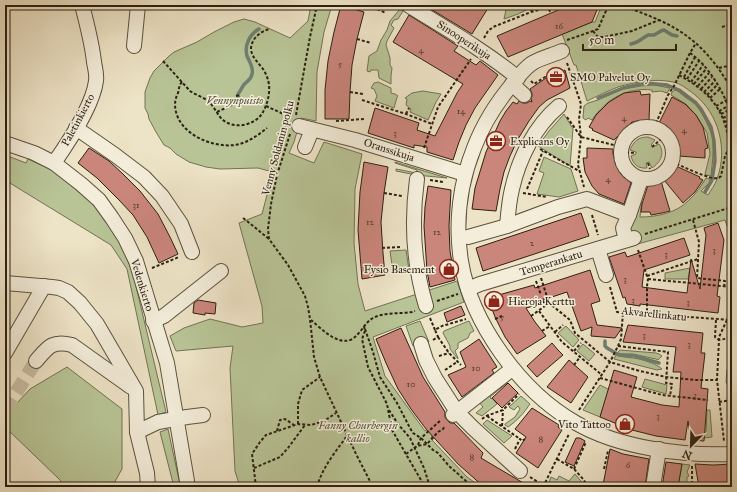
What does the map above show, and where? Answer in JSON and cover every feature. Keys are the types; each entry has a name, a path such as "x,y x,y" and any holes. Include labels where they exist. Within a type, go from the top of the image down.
{"street":[{"name":"Paletinkierto","path":"54,163 76,128 92,96 97,79 92,47 82,5"},
{"path":"134,46 138,5"},
{"name":"Sinooperikuja","path":"408,5 472,44 520,80 524,94"},
{"path":"563,46 531,64 520,80 495,107 484,125 474,147 465,174 460,203 459,245 465,290 496,346 512,369 545,402 575,423 591,431 628,443 659,449 693,453 729,454"},
{"path":"506,226 518,191 523,157 536,132 546,118 560,106"},
{"path":"299,127 305,147"},
{"name":"Oranssikuja","path":"299,127 355,140 465,174"},
{"path":"646,127 659,129 670,140 673,147 674,162 657,182 641,179 633,175 626,169 618,152 625,139 631,133 646,127"},
{"path":"76,128 109,150 144,177 162,196 181,224 192,252"},
{"name":"Vedenkierto","path":"5,143 34,153 54,163 81,184 99,200 125,238 136,261 167,363 187,487"},
{"path":"417,179 414,216 416,265 426,306"},
{"path":"630,239 623,228 641,179"},
{"path":"468,237 587,199 628,215"},
{"name":"Temperankatu","path":"465,290 480,284 536,274 601,248 630,239"},
{"path":"601,248 606,274"},
{"path":"153,321 164,316 221,271"},
{"path":"5,283 59,288 68,292 80,303 97,324 136,391 137,432 147,473 148,487"},
{"path":"5,353 44,286"},
{"path":"427,342 426,360 435,378 449,418 473,428 520,471"},
{"path":"36,361 50,346 56,343 72,345 136,391"},
{"path":"449,418 512,369"},
{"path":"137,432 158,422 203,415"},
{"path":"653,487 659,449"}],"path":[{"name":"Venny Soldanin polku","path":"269,239 268,229 271,204 277,175 299,127 310,37 317,5"},
{"path":"356,5 367,9"},
{"path":"368,5 386,13"},
{"path":"531,12 534,5"},
{"path":"546,5 551,13"},
{"path":"420,160 438,107 474,54 472,44 493,27 531,12 556,5"},
{"path":"563,46 598,29 604,13 609,5"},
{"path":"621,5 659,20 684,34 696,43 719,68 732,90"},
{"path":"593,31 598,37 604,37 632,31 659,20"},
{"path":"722,26 732,24"},
{"path":"163,61 193,93 209,102 224,122 241,126 259,118 266,106 269,92 268,80 264,70 255,61 251,49 255,38 262,32 269,30"},
{"path":"357,38 371,43"},
{"path":"652,146 659,129 668,95 696,43"},
{"path":"690,53 703,64 715,81 726,100 732,117"},
{"path":"684,77 695,57"},
{"path":"687,79 699,61"},
{"path":"691,82 703,64"},
{"path":"719,68 732,65"},
{"path":"694,84 706,69"},
{"path":"569,70 581,104 579,119 581,137 578,165 579,171 601,248"},
{"path":"698,86 709,73"},
{"path":"618,152 620,136 625,129 633,124 641,122 669,132 677,144 677,156 674,162 712,178 718,178 721,176 728,150 731,149 731,141 723,118 710,98 698,86 679,75"},
{"path":"520,80 534,84 545,76 546,78"},
{"path":"701,89 712,77"},
{"path":"704,92 715,81"},
{"path":"182,82 176,99 176,110 180,121 189,132 196,137 208,143 218,145 234,145 250,140 267,128"},
{"path":"707,95 717,85"},
{"path":"710,98 720,89"},
{"path":"350,92 363,94"},
{"path":"716,106 732,97"},
{"path":"362,100 432,124"},
{"path":"266,106 299,127"},
{"path":"560,106 581,137 618,152 636,153"},
{"path":"719,111 728,106"},
{"path":"217,112 228,107"},
{"path":"406,114 409,108"},
{"path":"721,114 730,110"},
{"path":"723,118 732,117"},
{"path":"724,122 732,117"},
{"path":"333,121 364,119"},
{"path":"726,126 732,124"},
{"path":"727,130 732,128"},
{"path":"728,133 732,132"},
{"path":"530,143 579,171"},
{"path":"518,191 530,181 544,151"},
{"path":"417,179 447,183"},
{"path":"518,191 553,198 558,208"},
{"path":"384,193 415,197"},
{"path":"647,314 647,278 630,239 732,207"},
{"path":"243,218 269,239 288,265 305,296 310,319 314,357 320,377 347,436 373,487"},
{"path":"693,220 699,242 698,278 724,281 724,287"},
{"path":"382,248 415,246"},
{"path":"148,269 192,252"},
{"path":"647,278 698,259"},
{"path":"536,274 540,295"},
{"path":"536,274 549,303 570,320 575,333 610,362 666,378 717,380"},
{"name":"Akvarellinkatu","path":"606,274 617,312 730,320"},
{"path":"647,278 732,287"},
{"path":"425,487 392,430 387,404 368,367 362,339 365,328 369,321 374,317 382,314 412,312 465,290"},
{"path":"531,316 545,306 543,299 547,297"},
{"path":"729,454 719,402 717,380 719,337 730,320 732,308"},
{"path":"539,311 562,342 602,375"},
{"path":"578,411 602,375 618,347 623,312"},
{"path":"461,365 449,354 435,330 442,326 478,314"},
{"path":"498,318 502,316"},
{"path":"310,319 332,337 342,341 348,341 358,335 365,328"},
{"path":"716,319 715,337 719,340"},
{"path":"555,332 563,325"},
{"path":"542,331 550,326"},
{"path":"365,328 380,377 397,403 413,433 421,438 448,466 466,480 472,487"},
{"path":"719,340 726,339 732,333"},
{"path":"427,342 438,336"},
{"path":"574,351 580,343"},
{"path":"618,347 668,352 666,383 672,384 670,396"},
{"path":"434,357 449,354"},
{"path":"574,364 580,357"},
{"path":"298,424 298,404 302,390 320,377"},
{"path":"600,378 662,395 708,400"},
{"path":"473,428 486,416 503,410 522,392"},
{"path":"719,402 732,400"},
{"path":"388,409 410,438 424,468 430,487"},
{"path":"502,426 503,410"},
{"path":"256,487 252,454 266,435 298,424 311,426 324,421 336,413"},
{"path":"486,416 520,439"},
{"path":"406,454 417,446 421,438 449,418"},
{"path":"417,446 427,444 438,432 443,429 449,418"},
{"path":"277,431 280,420 286,419 294,425"},
{"path":"254,468 280,457 304,425"},
{"path":"543,487 572,430"},
{"path":"574,469 591,431"},
{"path":"317,487 319,479 347,436"},
{"path":"604,469 609,448"},
{"path":"557,459 574,469 588,487"},
{"path":"692,464 692,484"},
{"path":"534,487 538,483"}],"green space":[{"path":"311,5 332,5 324,32 317,72 316,121 301,118 289,153 314,163 324,142 362,154 355,189 354,243 358,284 365,311 457,281 464,302 373,337 385,376 425,431 440,419 433,431 431,439 438,435 432,440 467,477 481,487 240,487 235,471 230,368 233,346 176,351 170,336 184,328 210,319 242,327 263,323 262,306 239,223 262,214 273,172 258,168 220,169 206,167 189,162 164,145 149,119 145,108 145,92 150,78 154,71 174,52 197,42 234,22 244,19 255,22 290,38 308,21"},
{"path":"507,5 532,5 523,12 504,19"},
{"path":"602,5 651,5 661,9 663,5 729,5 732,16 732,241 725,220 634,245 628,225 642,198 640,217 660,215 679,208 694,195 706,178 710,179 710,182 701,191 708,195 716,181 720,168 722,156 721,144 715,122 703,102 684,86 676,83 666,81 645,81 618,87 587,101 576,65 574,65 562,34 595,22"},
{"path":"400,9 403,11 398,19 394,20 391,25 394,28 386,45 392,68 391,84 379,78 378,70 371,70 370,72 367,71 369,56 377,51 390,21"},
{"path":"378,82 391,88 391,93 398,96 394,108 375,101 377,96 374,89 371,88 374,83"},
{"path":"654,85 670,88 667,93 661,91 652,92 652,90 634,90 610,100 592,120 588,118 586,120 583,118 584,106 588,103 623,89"},
{"path":"675,90 696,105 708,126 713,141 711,176 705,174 710,154 707,133 696,115 686,104 671,95"},
{"path":"423,91 441,94 428,120 410,112 411,109 406,105 407,99 405,98 412,93"},
{"path":"564,114 573,129 570,166 538,146"},
{"path":"648,137 655,140 651,145 653,147 659,144 662,154 658,163 652,168 649,162 646,163 647,168 641,168 635,164 631,156 636,154 636,152 630,150 637,140"},
{"path":"5,155 26,163 28,159 55,172 99,211 121,243 133,274 166,412 158,415 127,269 111,245 5,180"},
{"path":"544,157 571,169 578,191 559,197 537,194 544,173 539,171"},
{"path":"395,162 447,178 416,175 396,171 396,169 416,173 417,170"},
{"path":"406,250 409,270 393,272 390,251"},
{"path":"732,258 732,313 729,312"},
{"path":"690,268 688,279 665,279 665,273"},
{"path":"420,321 429,342 413,346 406,326"},
{"path":"469,321 474,331 470,333 468,338 458,343 458,348 455,351 458,359 450,349 450,346 443,333 444,331"},
{"path":"566,326 579,340 573,347 558,333"},
{"path":"583,344 595,354 589,361 577,351"},
{"path":"620,350 656,353 662,356 658,360 633,354 617,353"},
{"path":"616,355 636,358 654,364 662,369 657,370 614,359"},
{"path":"67,367 122,409 122,469 112,487 64,487 60,480 5,427 5,416 30,389"},
{"path":"727,369 732,369 732,388 729,388 726,382"},
{"path":"645,379 667,385 666,394 642,387"},
{"path":"504,380 507,383 490,397 497,404 482,416 476,413 483,407 479,402"},
{"path":"600,385 616,393 608,393 600,417 583,410"},
{"path":"521,396 530,404 520,417 508,427 505,424 515,417 520,409 518,406 514,410 509,407"},
{"path":"707,410 710,410 712,437 704,438 706,432"},
{"path":"487,420 512,436 504,443 483,424"},
{"path":"168,429 180,487 174,487 160,432"},
{"path":"682,464 690,465 687,472 689,476 687,477 687,487 678,487"},
{"path":"575,474 586,487 547,487 551,477 557,480 559,476 569,481"}],"building":[{"path":"341,5 364,12 352,65 349,119 325,119 325,90 328,61"},
{"path":"424,5 482,5 488,8 472,34"},
{"path":"570,5 599,5 592,22 508,57 497,36"},
{"path":"409,15 458,46 454,51 476,65 480,61 498,75 475,108 466,125 453,160 427,152 427,147 414,145 414,148 368,133 375,108 419,123 417,130 435,136 463,84 393,42"},
{"path":"565,70 570,88 547,100 539,107 518,139 504,172 496,211 472,209 475,188 486,152 506,111 513,102 517,104 519,101 523,103 530,101 532,102 532,93 530,89 546,78"},
{"path":"640,91 641,95 650,94 649,120 632,122 614,140 592,130 593,129 589,127 596,115 609,102 624,93"},
{"path":"672,97 685,104 696,115 703,127 708,148 705,149 705,158 679,156 674,136 668,129 659,123"},
{"path":"89,148 109,161 140,191 158,214 178,254 159,263 147,237 133,215 97,178 78,163"},
{"path":"587,148 613,149 613,154 621,174 631,183 624,204 599,194 592,186 585,172 583,158 587,158"},
{"path":"364,162 388,167 381,222 385,275 362,279 358,230 360,192"},
{"path":"676,166 700,177 699,178 703,180 695,192 683,203 664,180 670,175"},
{"path":"661,181 670,211 651,215 650,212 641,212 648,185"},
{"path":"428,186 451,190 449,226 450,251 455,280 430,287 427,271 424,226"},
{"path":"581,213 589,236 483,271 476,248"},
{"path":"718,223 724,240 717,296 720,297 718,313 640,304 640,306 627,304 625,297 623,298 609,257 625,252 627,257 684,238 690,255 644,270 642,287 687,293 691,259 700,289 706,235 704,228"},
{"path":"590,270 600,301 591,304 597,325 622,328 615,338 591,336 592,327 581,331 567,292 540,301 541,304 526,308 546,336 517,354 505,337 488,298 534,285 535,288"},
{"path":"198,300 216,303 215,314 205,313 205,315 193,313 194,303"},
{"path":"461,306 465,315 447,322 444,313"},
{"path":"628,325 703,333 701,353 705,353 701,388 708,389 704,441 691,440 688,421 685,440 656,436 632,430 600,417 614,370 637,377 631,397 662,405 679,407 681,372 673,372 676,347 623,342"},
{"path":"401,328 423,377 445,412 445,417 447,420 450,423 454,423 483,453 481,458 530,487 484,487 458,464 426,429 398,389 376,339"},
{"path":"479,339 497,367 492,370 494,373 462,397 448,375 466,367 460,352"},
{"path":"552,343 563,355 537,377 527,366"},
{"path":"569,360 588,377 571,403 547,387"},
{"path":"508,383 518,393 502,408 492,398"},
{"path":"532,408 559,425 558,427 562,430 538,468 516,453 526,437 515,429"},
{"path":"576,438 580,438 585,441 574,466 565,462"},
{"path":"610,449 623,454 649,459 645,487 616,487 603,485"},
{"path":"666,462 682,464 678,487 662,487"},
{"path":"695,464 732,464 732,487 699,487"}],"waterway":[{"path":"231,105 235,100 239,99 238,94 244,84 250,80 252,69 247,56 246,48 250,37 259,29"},
{"path":"631,44 648,35 654,35 664,30 677,36"},
{"path":"598,98 623,88 645,83 667,85 679,90 696,103 711,127 714,141 715,161 712,180 705,192"},
{"path":"605,341 605,346 619,355 635,356 659,363"}],"tunnel":[{"path":"5,410 36,361"}],"place":[{"name":"SMO Palvelut Oy","path":"556,77"},
{"name":"Explicans Oy","path":"496,141"},
{"name":"Fysio Basement","path":"449,269"},
{"name":"Hieroja Kerttu","path":"494,301"},
{"name":"Vito Tattoo","path":"625,424"}],"park label":[{"name":"Vennynpuisto","path":"235,100"},
{"name":"Fanny Churbergin kallio","path":"358,431"}]}
